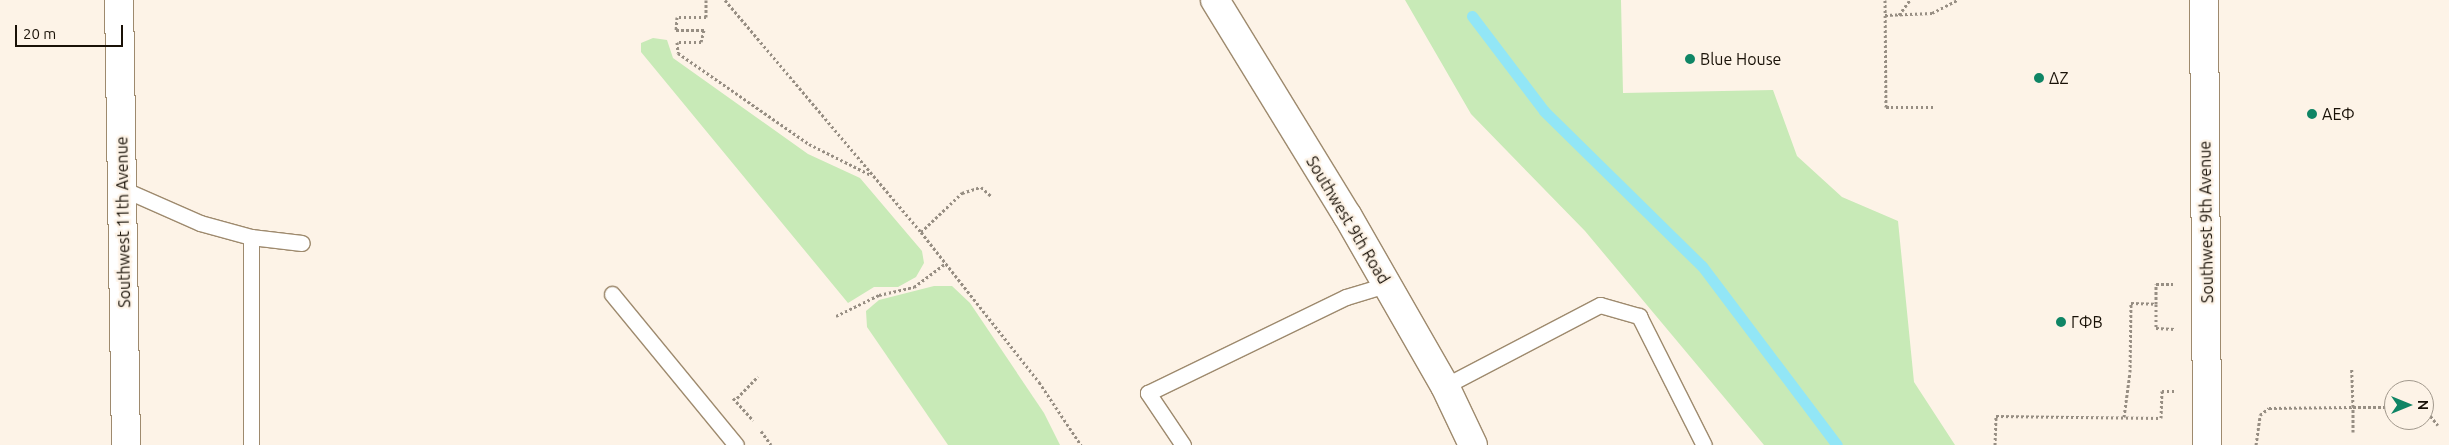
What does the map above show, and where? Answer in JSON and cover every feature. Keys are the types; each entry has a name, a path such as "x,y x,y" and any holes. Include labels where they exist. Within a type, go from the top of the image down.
{"street":[{"name":"Southwest 11th Avenue","path":"119,0 126,445"},
{"name":"Southwest 9th Road","path":"1215,0 1445,386 1473,445"},
{"name":"Southwest 9th Avenue","path":"2204,0 2207,445"}],"lane":[{"path":"123,189 200,223 251,237 302,243"},
{"path":"251,237 251,445"},
{"path":"1183,445 1148,393 1346,297 1386,285"},
{"path":"612,294 736,445"},
{"path":"1445,386 1600,306 1639,316 1704,445"}],"path":[{"path":"706,0 706,17 677,17 676,30 704,30 701,42 677,42 678,54 809,144 874,176"},
{"path":"726,0 946,263 1039,382 1081,445"},
{"path":"1885,0 1886,107 1936,107"},
{"path":"1899,14 1910,0"},
{"path":"1885,14 1932,13 1957,0"},
{"path":"921,232 962,193 981,187 991,196"},
{"path":"836,316 879,295 914,287 946,263"},
{"path":"2179,329 2156,328 2156,284 2180,284"},
{"path":"2124,417 2130,372 2131,303 2156,304"},
{"path":"2352,369 2353,432"},
{"path":"737,398 758,376"},
{"path":"1995,445 1996,416 2161,418 2162,391 2179,391"},
{"path":"2256,445 2260,415 2269,408 2384,407"},
{"path":"2434,420 2438,425"}],"green space":[{"path":"1405,0 1621,0 1623,93 1773,90 1797,156 1842,197 1898,221 1914,382 1955,445 1764,445 1585,231 1471,114"},
{"path":"653,38 667,40 673,58 808,154 860,178 922,251 924,263 916,277 898,287 874,287 848,303 641,52 641,43"},
{"path":"934,286 952,286 970,303 1044,413 1060,445 948,445 867,327 866,311 879,300"}],"waterway":[{"path":"1472,16 1544,111 1702,266 1837,445"}],"place":[{"name":"Blue House","path":"1690,59"},
{"name":"ΔΖ","path":"2039,78"},
{"name":"ΑΕΦ","path":"2312,114"},
{"name":"ΓΦΒ","path":"2061,322"}]}
